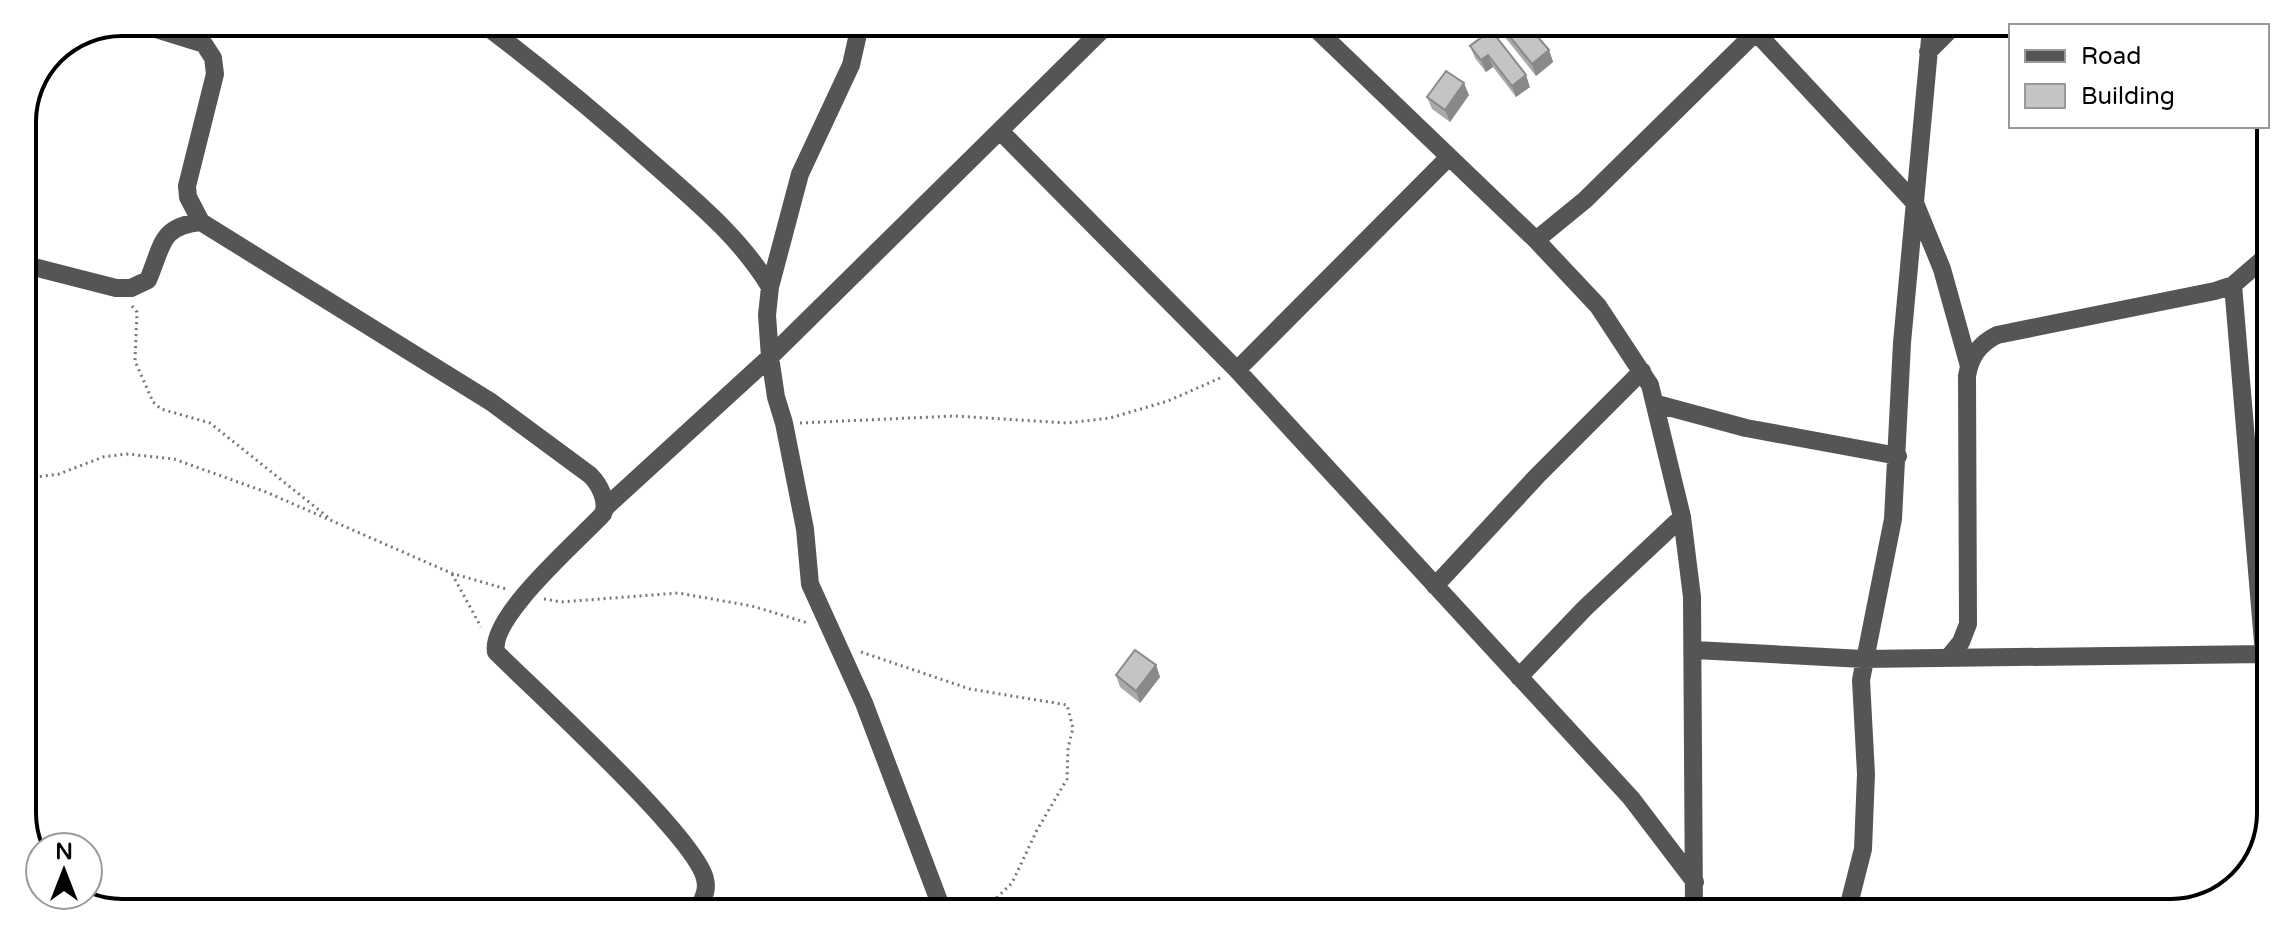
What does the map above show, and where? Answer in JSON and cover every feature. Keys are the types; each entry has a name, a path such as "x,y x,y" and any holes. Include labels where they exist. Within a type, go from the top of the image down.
{"street":[{"path":"178,36 204,44 213,58 215,74 187,186 188,197 201,222 491,402 590,475 598,483 606,507"},
{"path":"499,36 567,87 708,212 753,258 770,287"},
{"path":"858,36 851,65 800,174 770,287 767,315 770,357 805,529 810,584 864,703 938,899"},
{"path":"702,899 706,890 705,876 678,835 496,652 494,642 501,625 525,595 603,514 606,507 770,357 1096,36"},
{"path":"1323,36 1536,240 1598,306 1642,371 1657,404 1682,517 1695,650 1694,899"},
{"path":"1536,240 1585,200 1748,36"},
{"path":"1760,36 1915,203 1942,269 1969,366 1970,603 1968,624 1948,658"},
{"path":"1850,899 1863,849 1863,659 1893,519 1902,343 1930,36"},
{"path":"1928,52 1944,36"},
{"path":"1000,131 1237,370 1641,810 1695,882"},
{"path":"1237,370 1449,157"},
{"path":"36,268 116,288 131,288 148,280 168,233 177,224 201,222"},
{"path":"1969,366 1979,348 1997,335 2143,308 2233,285 2257,264"},
{"path":"2233,285 2257,562"},
{"path":"1435,586 1538,475 1642,371"},
{"path":"1657,404 1732,425 1898,456"},
{"path":"1519,677 1585,608 1682,517"},
{"path":"1695,650 1863,659 2257,654"}],"path":[{"path":"116,288 137,312 135,361 153,402 161,409 210,423 334,522"},
{"path":"784,423 954,416 1067,423 1110,418 1168,401 1237,370"},
{"path":"36,477 59,474 103,457 127,454 174,459 266,492 451,573 525,595 561,602 678,593 752,606 792,618 835,642 970,689 1067,705 1073,728 1068,748 1067,779 1037,830 1012,883 995,899"},
{"path":"451,573 484,633 494,642"}],"building":[{"path":"1483,36 1496,36 1526,75 1512,86 1488,55 1481,60 1470,46"},
{"path":"1509,36 1537,36 1549,50 1532,64"},
{"path":"1446,71 1464,83 1445,110 1427,97"},
{"path":"1135,650 1156,665 1136,691 1116,675"}]}
